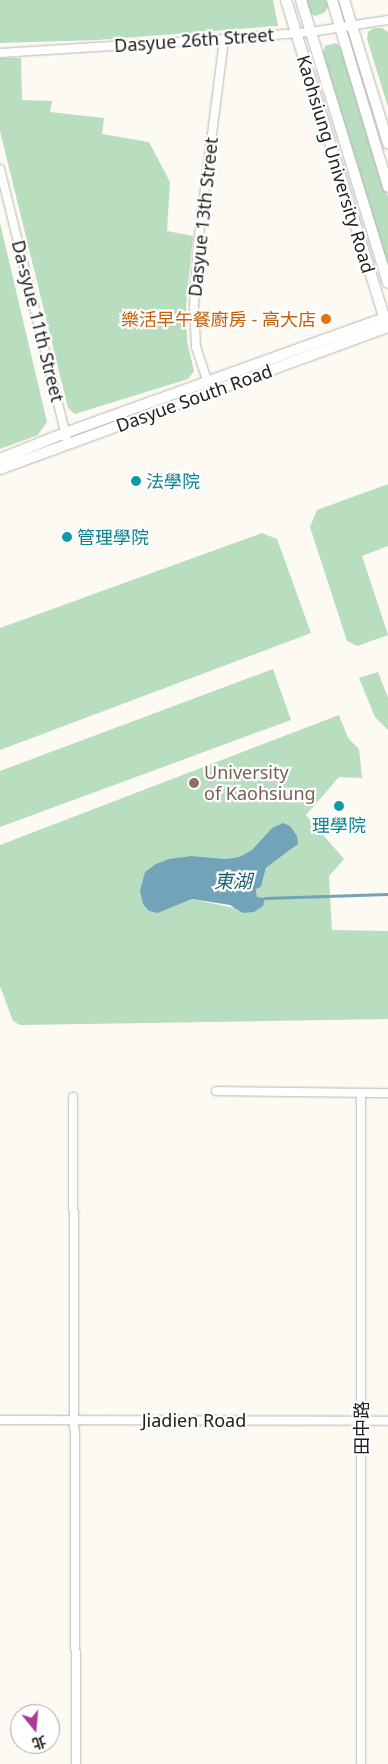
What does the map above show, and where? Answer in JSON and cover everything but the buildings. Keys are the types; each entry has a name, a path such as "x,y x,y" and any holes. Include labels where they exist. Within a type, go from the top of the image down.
{"street":[{"name":"Kaohsiung University Road","path":"286,0 387,324"},
{"name":"Kaohsiung University Road","path":"300,0 388,283"},
{"path":"332,0 388,187"},
{"path":"344,0 388,143"},
{"name":"Dasyue 26th Street","path":"0,53 310,32 388,20"},
{"name":"Dasyue 13th Street","path":"210,388 196,347 194,305 198,243 224,39"},
{"name":"Da-syue 11th Street","path":"1,175 67,438"},
{"name":"Dasyue South Road","path":"0,459 67,438 387,324"},
{"name":"Dasyue South Road","path":"0,470 67,438"},
{"path":"216,1091 388,1093"},
{"name":"田中路","path":"361,1093 361,1764"},
{"path":"73,1097 76,1764"},
{"name":"Jiadien Road","path":"0,1420 388,1421"}],"green space":[{"path":"0,0 273,0 278,26 97,40 0,43"},
{"path":"305,0 326,0 328,7 324,13 315,16 310,13"},
{"path":"374,28 382,28 388,32 388,107 367,39 368,32"},
{"path":"336,43 343,50 388,197 388,269 322,55 325,46"},
{"path":"0,58 21,58 22,100 52,101 50,112 104,118 102,134 149,142 170,182 167,231 193,236 186,306 187,341 194,371 188,379 75,414 68,408 0,131"},
{"path":"0,223 47,422 38,435 0,449"},
{"path":"388,484 388,546 362,556 388,635 357,646 347,641 310,527 317,510"},
{"path":"262,533 277,539 311,633 0,750 0,628"},
{"path":"273,669 291,720 0,827 0,771"},
{"path":"378,672 388,698 388,730 375,717 359,678"},
{"path":"339,715 348,738 359,749 362,778 339,777 306,815 344,859 329,876 332,930 388,931 388,1019 20,1025 13,1021 0,986 0,845","holes":["272,828 292,849 266,868 261,887 256,888 257,897 234,908 192,899 158,913 192,856 226,859 239,857 252,850"]}],"water":[{"name":"東湖","path":"283,823 290,826 297,836 298,844 266,868 261,887 256,889 257,897 265,898 263,906 254,912 243,913 230,905 192,899 158,913 149,911 143,904 140,891 145,872 156,864 169,859 192,856 226,859 239,857 252,850 272,828"}],"waterway":[{"path":"265,898 388,894"}],"place":[{"name":"樂活早午餐廚房 - 高大店","path":"326,319"},
{"name":"法學院","path":"136,481"},
{"name":"管理學院","path":"67,537"},
{"name":"University of Kaohsiung","path":"194,783"},
{"name":"理學院","path":"339,806"}]}
